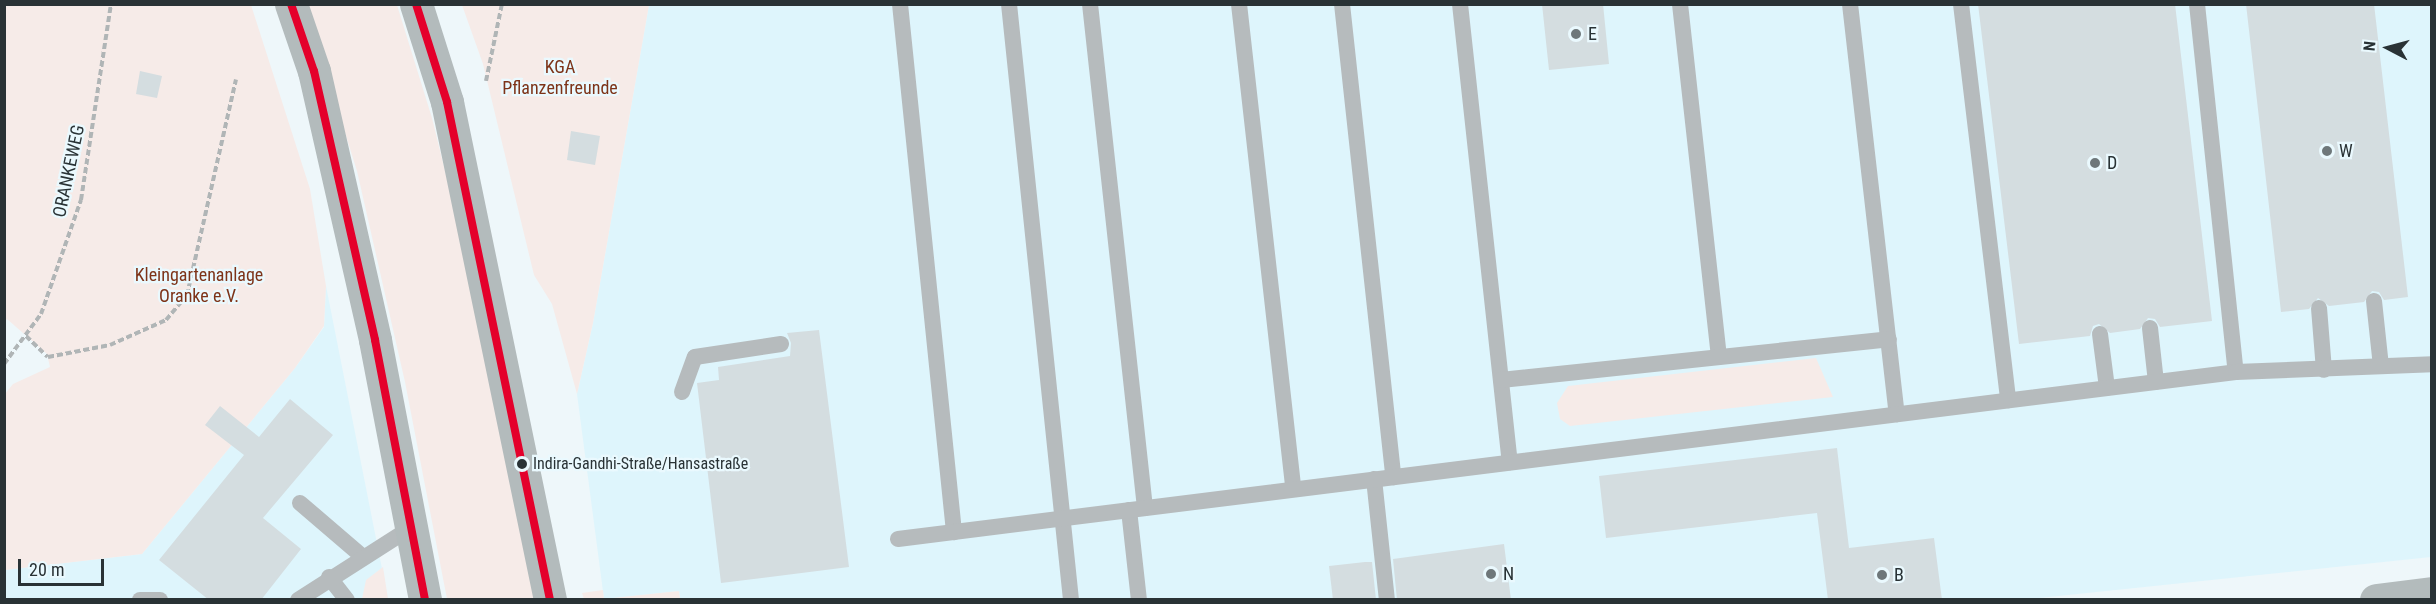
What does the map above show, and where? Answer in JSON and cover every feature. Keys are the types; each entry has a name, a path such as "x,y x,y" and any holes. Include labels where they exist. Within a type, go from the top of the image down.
{"main road":[{"path":"291,4 325,118 375,340 426,600"},
{"path":"416,4 447,102 550,600"},
{"path":"2376,600 2432,593"}],"lane":[{"path":"900,4 954,532"},
{"path":"1009,4 1071,600"},
{"path":"1090,4 1137,509 1139,600"},
{"path":"1239,4 1293,489"},
{"path":"1342,4 1393,477"},
{"path":"1460,4 1510,462"},
{"path":"1680,4 1719,357"},
{"path":"1850,4 1897,414"},
{"path":"1961,4 2008,400"},
{"path":"2197,4 2236,372"},
{"path":"2374,301 2381,366"},
{"path":"2319,308 2324,370"},
{"path":"2150,328 2156,382"},
{"path":"2100,334 2107,388"},
{"path":"1501,380 1888,339"},
{"path":"682,392 696,357 781,344"},
{"path":"898,539 2236,372 2432,364"},
{"path":"1374,479 1387,600"},
{"path":"300,503 363,557"},
{"path":"298,600 329,577 412,527"},
{"path":"329,577 347,600"},
{"path":"140,600 160,600"}],"path":[{"name":"ORANKEWEG","path":"4,364 40,314 81,200 111,4"},
{"path":"486,81 502,4"},
{"path":"26,336 48,357 110,345 166,320 187,294 236,79"}],"shaded area":[{"path":"649,5 2431,5 2431,557 2020,600 680,600 679,591 604,599 577,394 593,323"},
{"path":"326,286 388,599 5,599 4,570 142,554 295,368 324,327"}],"green space":[{"name":"Kleingartenanlage Oranke e.V.","path":"4,5 251,5 310,189 326,286 324,326 295,368 142,554 5,570 5,394 13,384 50,367 47,354 7,319 5,321"},
{"path":"305,5 397,5 432,118 473,285 536,599 447,599 405,382 357,171"},
{"name":"KGA Pflanzenfreunde","path":"462,5 649,5 593,323 577,394 552,304 534,275 483,64"},
{"path":"1816,358 1833,397 1570,426 1560,419 1557,403 1568,386"},
{"path":"383,567 388,599 362,599 366,580"},
{"path":"603,590 604,599 584,599 582,593"},
{"path":"679,591 680,599 604,599"}],"building":[{"name":"E","path":"1542,4 1603,4 1609,64 1549,70"},
{"name":"D","path":"1978,4 2175,4 2212,321 2160,327 2155,319 2148,318 2140,329 2110,333 2099,324 2093,326 2090,336 2019,344"},
{"name":"W","path":"2246,4 2374,4 2408,297 2384,300 2379,292 2372,291 2364,302 2329,306 2318,298 2309,309 2281,312"},
{"path":"140,71 162,76 157,98 136,94"},
{"path":"571,131 600,136 595,165 567,160"},
{"path":"819,330 849,567 721,583 697,383 719,380 718,367 790,356 791,343 787,333"},
{"path":"290,399 333,435 263,518 301,549 261,600 209,600 159,560 244,455 205,425 220,406 259,437"},
{"path":"1837,448 1849,548 1934,538 1942,600 1828,600 1817,513 1606,538 1599,476"},
{"path":"1504,544 1511,600 1397,600 1393,559"},
{"path":"1372,562 1376,600 1333,600 1329,566"}],"transit line":[{"path":"291,4 314,71 375,340 425,600"},
{"path":"416,4 447,102 550,600"}],"place":[{"name":"E","path":"1576,34"},
{"name":"W","path":"2327,151"},
{"name":"D","path":"2095,163"},
{"name":"Indira-Gandhi-Straße/Hansastraße","path":"522,464"},
{"name":"N","path":"1491,574"},
{"name":"B","path":"1882,575"}]}
